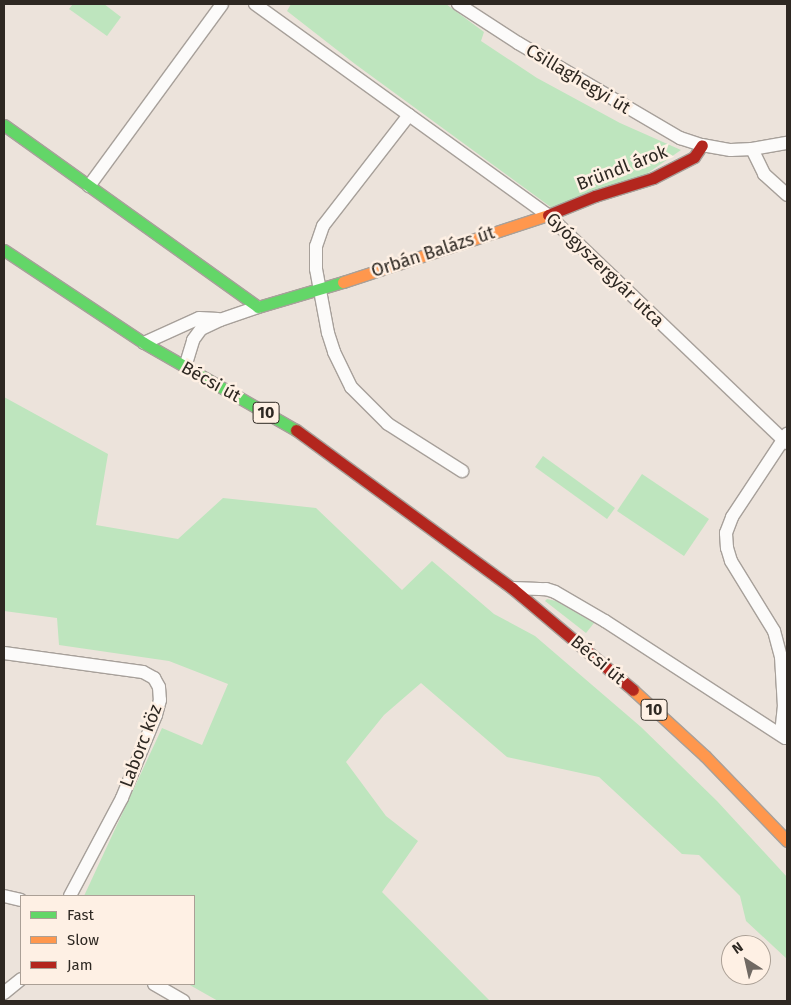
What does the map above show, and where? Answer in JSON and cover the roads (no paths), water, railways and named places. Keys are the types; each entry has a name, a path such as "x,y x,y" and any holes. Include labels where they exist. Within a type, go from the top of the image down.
{"main road":[{"path":"4,125 258,307"},
{"name":"Bründl árok","path":"548,215 595,196 653,178 694,157 702,145"},
{"name":"Orbán Balázs út","path":"258,307 319,290 548,215"},
{"name":"Bécsi út","path":"4,250 144,343 302,433 512,588 616,674 705,756 787,841"}],"street":[{"path":"88,186 222,4"},
{"name":"Gyógyszergyár utca","path":"255,4 548,215 786,439"},
{"name":"Csillaghegyi út","path":"458,4 486,24 680,138 717,148 752,149 787,143"},
{"path":"409,115 332,211 319,234 316,246 316,269 319,290 334,352 351,387 388,424 462,471"},
{"path":"752,149 764,174 787,195"},
{"name":"Orbán Balázs út","path":"185,367 193,340 206,326 258,307"},
{"name":"Orbán Balázs út","path":"144,343 199,318 220,320"},
{"path":"784,736 781,657 774,631 731,561 726,548 726,534 732,517 786,439"},
{"name":"Bécsi út","path":"512,588 546,589 555,592 605,621 784,736"},
{"name":"Laborc köz","path":"4,653 143,672 154,678 159,687 160,700 156,716 122,798 71,895"},
{"path":"4,896 20,900"},
{"path":"4,994 20,980"},
{"path":"156,985 184,1001"}]}
